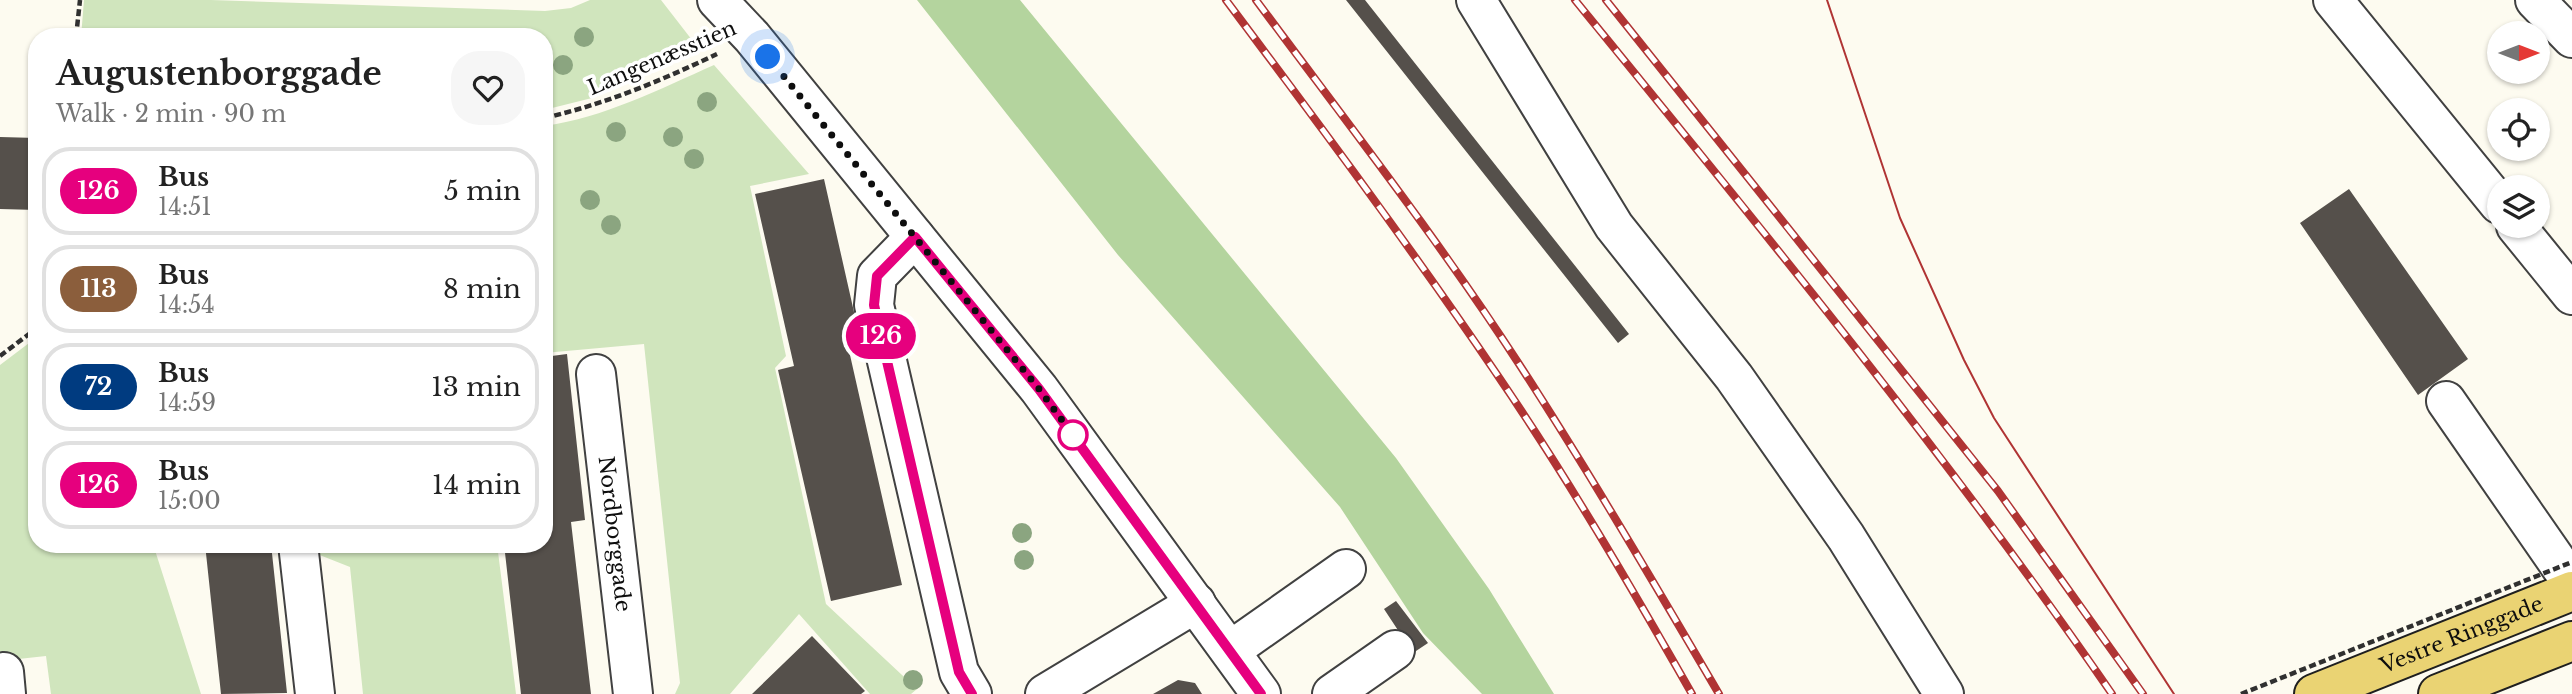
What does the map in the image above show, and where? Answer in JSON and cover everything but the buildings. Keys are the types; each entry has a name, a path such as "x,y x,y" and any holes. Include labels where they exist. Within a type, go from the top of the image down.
{"main road":[{"name":"Vestre Ringgade","path":"2314,694 2572,591"},
{"path":"2438,694 2572,640"}],"street":[{"path":"717,0 752,37 1039,389 1261,694"},
{"path":"1476,0 1614,226 1734,377 1838,525 1944,694"},
{"path":"2333,0 2487,189"},
{"path":"2535,0 2572,38"},
{"path":"915,237 877,276 874,305 959,672 972,694"},
{"path":"2526,238 2572,295"},
{"name":"Nordborggade","path":"596,374 633,694"},
{"path":"2446,401 2572,583"},
{"path":"299,553 315,694"},
{"path":"1231,650 1346,569"},
{"path":"1045,694 1196,603"},
{"path":"1332,694 1395,650"}],"path":[{"path":"77,28 79,0"},
{"name":"Langenæsstien","path":"553,115 595,106 664,80 752,37"},
{"path":"0,356 28,335"},
{"path":"2241,694 2572,562"}],"green space":[{"path":"84,0 211,0 545,11 571,8 590,0 661,0 699,49 596,97 553,108 553,28 82,28"},
{"path":"917,0 1020,0 1396,458 1489,589 1554,694 1482,694 1423,633 1340,507 1118,255"},
{"path":"714,65 809,174 750,186 786,356 775,368 826,604 917,689 911,694 870,694 799,614 730,694 675,694 680,683 644,344 553,352 553,124 609,110"},
{"path":"28,344 28,553 156,553 201,694 51,694 46,656 0,661 0,365"},
{"path":"315,553 498,553 516,694 363,694 350,567"}],"tram line":[{"path":"1827,0 1900,218 1964,360 1994,418 2174,694"}],"railway":[{"path":"1226,0 1397,232 1496,373 1597,532 1692,694"},
{"path":"1256,0 1488,317 1596,487 1719,694"},
{"path":"1575,0 1918,428 2049,604 2112,694"},
{"path":"1606,0 1998,491 2143,694"}],"bus line":[{"name":"126","path":"972,694 959,672 874,305 877,276 915,237 1039,389 1261,694"}],"route":[{"path":"768,57 1039,389 1073,435"}]}
